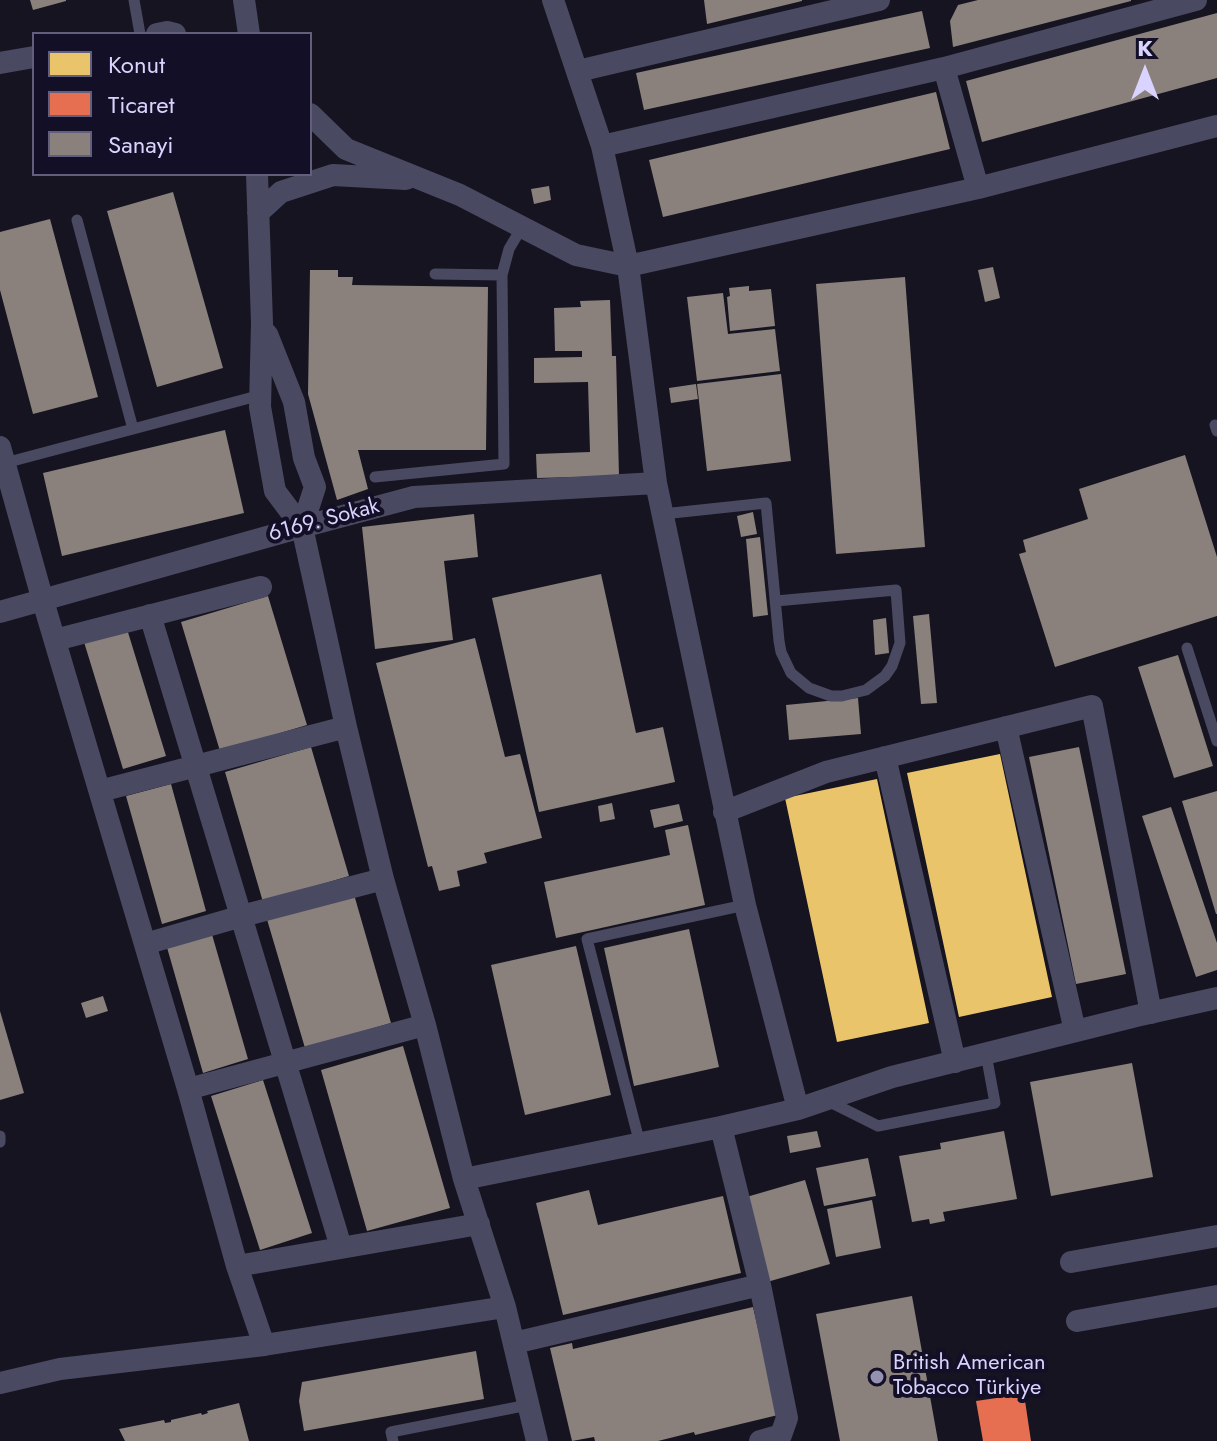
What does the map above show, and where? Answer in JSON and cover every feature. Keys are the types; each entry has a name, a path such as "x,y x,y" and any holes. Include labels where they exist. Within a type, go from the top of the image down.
{"street":[{"path":"244,0 249,32"},
{"path":"553,0 602,146 628,266 656,483 745,905 798,1109"},
{"path":"578,71 879,0"},
{"path":"602,146 944,68 1196,0"},
{"path":"0,63 32,57"},
{"path":"944,68 978,188"},
{"path":"312,116 346,149 460,195 576,255 628,266 978,188 1217,126"},
{"path":"258,213 281,192 333,175 423,180"},
{"path":"257,176 262,323 260,407 275,491 302,527 383,879 425,1025 464,1179 505,1307 537,1441"},
{"path":"262,323 294,402 304,458 315,487 302,527"},
{"path":"2,455 237,1266 264,1345"},
{"name":"6169. Sokak","path":"0,612 414,497 656,483"},
{"path":"55,640 261,587"},
{"path":"150,615 341,1247"},
{"path":"724,812 826,772 1092,706 1151,1013"},
{"path":"100,791 346,727"},
{"path":"1006,727 1075,1031"},
{"path":"885,757 955,1062"},
{"path":"145,944 383,879"},
{"path":"464,1179 798,1109 892,1077 1217,998"},
{"path":"188,1089 425,1025"},
{"path":"721,1127 760,1285 787,1418 781,1435 760,1441"},
{"path":"237,1266 479,1224"},
{"path":"1071,1262 1217,1236"},
{"path":"514,1343 760,1285"},
{"path":"1077,1321 1217,1296"},
{"path":"0,1383 60,1369 264,1345 505,1307"}],"lane":[{"path":"134,0 140,32"},
{"path":"77,220 133,429"},
{"path":"375,477 504,464 502,275 509,249 522,227"},
{"path":"435,274 502,275"},
{"path":"2,455 133,429 261,395"},
{"path":"663,514 766,503 781,652 791,673 809,688 831,696 854,695 876,684 892,666 900,643 896,590 776,601"},
{"path":"1187,648 1217,741"},
{"path":"640,1144 587,939 745,905"},
{"path":"825,1100 878,1126 995,1103 986,1054"},
{"path":"393,1441 391,1432 528,1405"}],"building: Konut":[{"path":"1000,754 1052,997 959,1017 907,773"},
{"path":"877,779 929,1023 837,1042 785,798"}],"building: Ticaret":[{"path":"1024,1394 1031,1441 983,1441 976,1401"}],"building: Sanayi":[{"path":"30,0 66,0 66,1 33,10"},
{"path":"704,0 802,0 802,1 707,24"},
{"path":"978,0 1131,1 953,47 950,21 958,5"},
{"path":"922,11 930,48 644,110 636,73"},
{"path":"1217,13 1217,78 982,142 966,81"},
{"path":"936,92 950,149 663,217 649,160"},
{"path":"549,186 551,200 534,204 531,189"},
{"path":"173,192 223,368 157,387 107,211"},
{"path":"50,219 98,397 33,414 0,290 0,232"},
{"path":"993,267 1000,298 985,302 978,270"},
{"path":"310,270 338,270 338,277 353,277 352,285 488,287 486,450 358,450 368,489 337,500 308,394"},
{"path":"905,277 925,547 836,554 816,284"},
{"path":"749,286 749,291 771,289 775,326 730,331 729,288"},
{"path":"723,293 728,334 775,329 780,371 697,381 687,297"},
{"path":"610,300 612,356 616,356 619,476 537,478 536,454 590,452 588,382 534,383 534,358 582,357 582,351 555,351 554,308 581,307 580,301"},
{"path":"781,374 791,461 707,471 697,384"},
{"path":"696,384 698,399 671,403 669,388"},
{"path":"225,430 244,513 62,556 43,473"},
{"path":"1185,455 1217,557 1217,616 1055,667 1019,554 1026,552 1023,540 1088,519 1079,489"},
{"path":"753,512 757,534 741,537 737,516"},
{"path":"474,514 478,557 444,561 453,640 375,649 362,527"},
{"path":"760,537 768,615 753,617 746,539"},
{"path":"601,574 636,733 663,727 675,782 539,812 492,598"},
{"path":"268,596 307,725 220,751 181,622"},
{"path":"929,614 937,703 921,704 913,616"},
{"path":"886,618 889,653 875,655 873,620"},
{"path":"127,629 166,756 123,769 84,642"},
{"path":"475,638 505,757 520,754 542,838 484,853 487,863 457,871 460,886 439,891 432,866 428,867 376,663"},
{"path":"1178,655 1213,766 1174,778 1138,667"},
{"path":"858,698 861,734 789,740 786,705"},
{"path":"311,747 349,876 263,902 225,772"},
{"path":"1079,747 1126,974 1076,984 1029,757"},
{"path":"171,784 206,911 162,924 126,796"},
{"path":"1217,791 1217,914 1216,914 1182,801"},
{"path":"612,803 615,819 600,822 598,806"},
{"path":"679,804 683,821 654,828 650,810"},
{"path":"1171,807 1217,943 1217,970 1196,977 1142,816"},
{"path":"688,825 705,905 556,938 544,882 670,855 665,830"},
{"path":"353,891 391,1023 305,1048 266,916"},
{"path":"689,929 719,1067 634,1086 604,948"},
{"path":"211,931 248,1059 203,1073 166,944"},
{"path":"576,946 611,1095 525,1115 491,965"},
{"path":"103,996 108,1011 86,1018 81,1003"},
{"path":"0,1011 24,1093 0,1100"},
{"path":"403,1046 450,1208 367,1231 321,1070"},
{"path":"1132,1063 1153,1177 1051,1196 1030,1082"},
{"path":"263,1080 312,1233 260,1250 211,1096"},
{"path":"817,1131 821,1147 790,1153 787,1136"},
{"path":"1004,1131 1017,1199 943,1212 945,1221 930,1224 929,1219 912,1222 899,1156 941,1149 940,1143"},
{"path":"868,1158 876,1196 824,1206 816,1168"},
{"path":"805,1180 830,1264 767,1282 743,1198"},
{"path":"589,1190 598,1225 723,1196 741,1273 563,1315 536,1203"},
{"path":"872,1200 881,1248 836,1257 827,1209"},
{"name":"British American Tobacco Türkiye","path":"912,1296 938,1441 840,1441 816,1314"},
{"path":"753,1307 778,1415 658,1441 595,1441 594,1437 572,1441 550,1348 572,1343 573,1349"},
{"path":"476,1351 484,1399 304,1431 299,1401 302,1382"},
{"path":"239,1403 249,1441 125,1441 119,1429 164,1420 165,1423 171,1422"}],"place":[{"name":"British American Tobacco Türkiye","path":"877,1377"}]}
